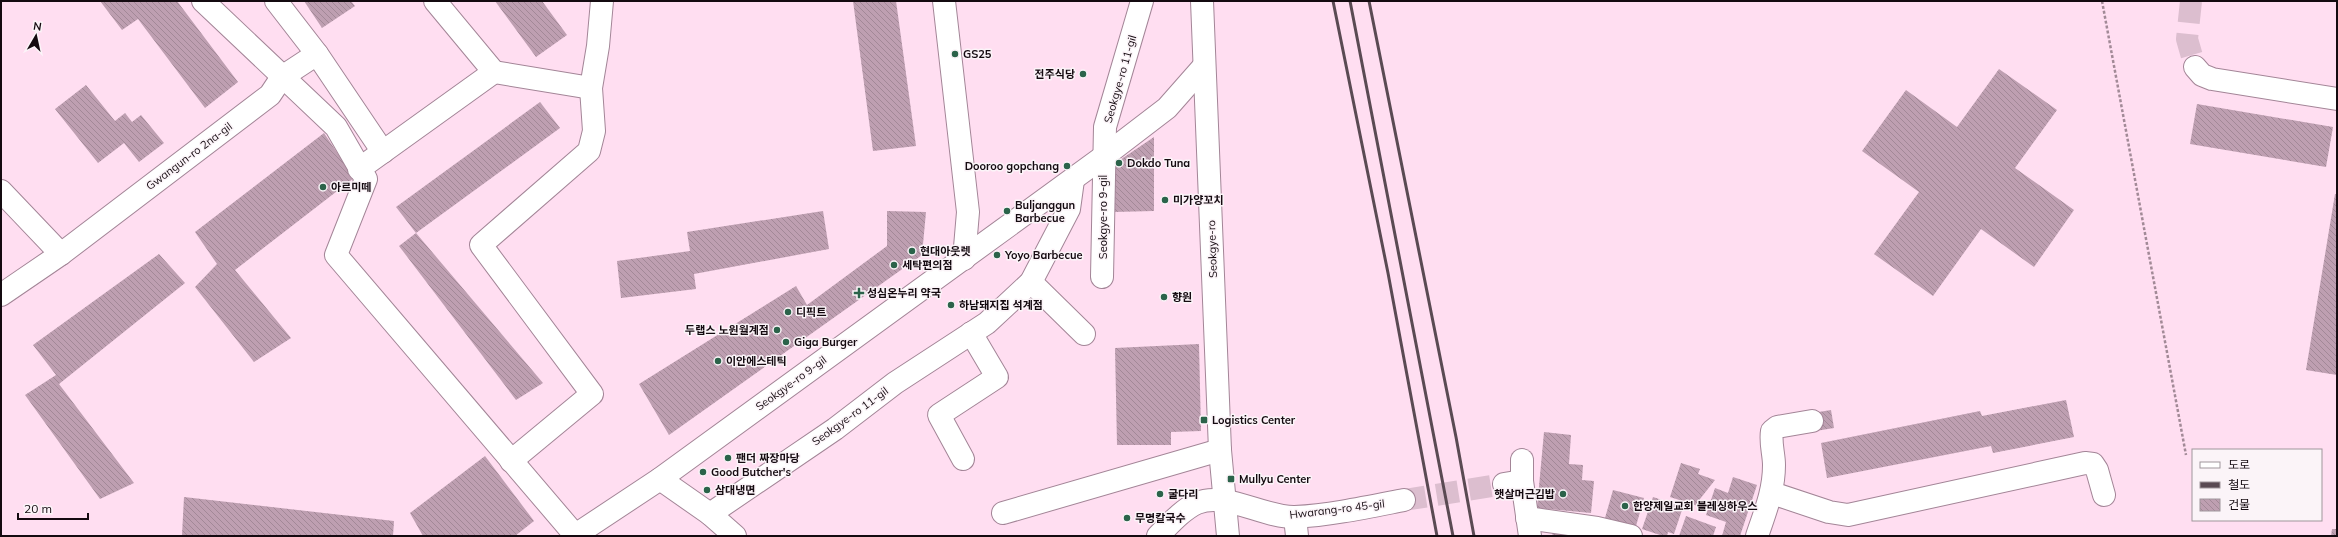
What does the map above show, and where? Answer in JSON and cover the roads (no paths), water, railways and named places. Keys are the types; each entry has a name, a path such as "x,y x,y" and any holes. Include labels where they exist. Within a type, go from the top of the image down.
{"street":[{"path":"203,1 336,127 366,179 336,254 574,536"},
{"path":"276,1 317,54 383,152"},
{"path":"435,1 494,72 591,88"},
{"path":"511,461 592,394 480,245 589,152 594,131 591,88 598,46 602,1"},
{"path":"944,1 968,212 964,259"},
{"name":"Seokgye-ro 11-gil","path":"1104,158 1106,127 1142,1"},
{"name":"Seokgye-ro","path":"1202,1 1220,450 1228,536"},
{"path":"282,77 317,54"},
{"name":"Seokgye-ro 9-gil","path":"574,536 660,478 1104,158 1167,108 1204,66"},
{"path":"2195,67 2202,75 2212,79 2337,99"},
{"path":"359,169 494,72"},
{"name":"Gwangun-ro 2na-gil","path":"1,295 61,254 270,95 282,77"},
{"name":"Seokgye-ro 9-gil","path":"1102,277 1104,158"},
{"name":"Seokgye-ro 11-gil","path":"710,514 835,429 895,383 987,322 1031,282 1069,208 1073,180"},
{"path":"1,191 61,254"},
{"path":"1031,282 1084,334"},
{"path":"963,459 939,415 997,377 971,333"},
{"path":"1757,536 1772,493 1774,464 1770,439 1772,431 1777,427 1812,421"},
{"path":"1003,513 1220,450"},
{"path":"1772,493 1829,512 1848,515 2085,463 2093,464 2097,470 2104,495"},
{"path":"1516,475 1529,527 1597,528 1631,536"},
{"path":"660,478 710,514 735,536"},
{"path":"1158,536 1180,514 1198,502 1224,500"},
{"name":"Hwarang-ro 45-gil","path":"1224,500 1272,514 1296,526 1404,500"}],"tunnel":[{"path":"2191,1 2187,39 2195,67"},
{"path":"1404,500 1504,484"}],"railway":[{"path":"1333,1 1388,273 1437,536"},
{"path":"1350,1 1453,536"},
{"path":"1369,1 1456,437 1474,536"}],"place":[{"name":"GS25","path":"955,54"},
{"name":"전주식당","path":"1083,74"},
{"name":"Dokdo Tuna","path":"1119,163"},
{"name":"Dooroo gopchang","path":"1067,166"},
{"name":"아르미떼","path":"323,187"},
{"name":"미가양꼬치","path":"1165,200"},
{"name":"Buljanggun Barbecue","path":"1007,211"},
{"name":"현대아웃렛","path":"912,251"},
{"name":"Yoyo Barbecue","path":"997,255"},
{"name":"세탁편의점","path":"894,265"},
{"name":"성심온누리 약국","path":"859,293"},
{"name":"향원","path":"1164,297"},
{"name":"하남돼지집 석계점","path":"951,305"},
{"name":"디픽트","path":"788,312"},
{"name":"두랩스 노원월계점","path":"777,330"},
{"name":"Giga Burger","path":"786,342"},
{"name":"이안에스테틱","path":"718,361"},
{"name":"Logistics Center","path":"1204,420"},
{"name":"팬더 짜장마당","path":"728,458"},
{"name":"Good Butcher's","path":"703,472"},
{"name":"Mullyu Center","path":"1231,479"},
{"name":"삼대냉면","path":"707,490"},
{"name":"굴다리","path":"1160,494"},
{"name":"햇살머근김밥","path":"1563,494"},
{"name":"한양제일교회 블레싱하우스","path":"1625,506"},
{"name":"무명칼국수","path":"1127,518"}]}
